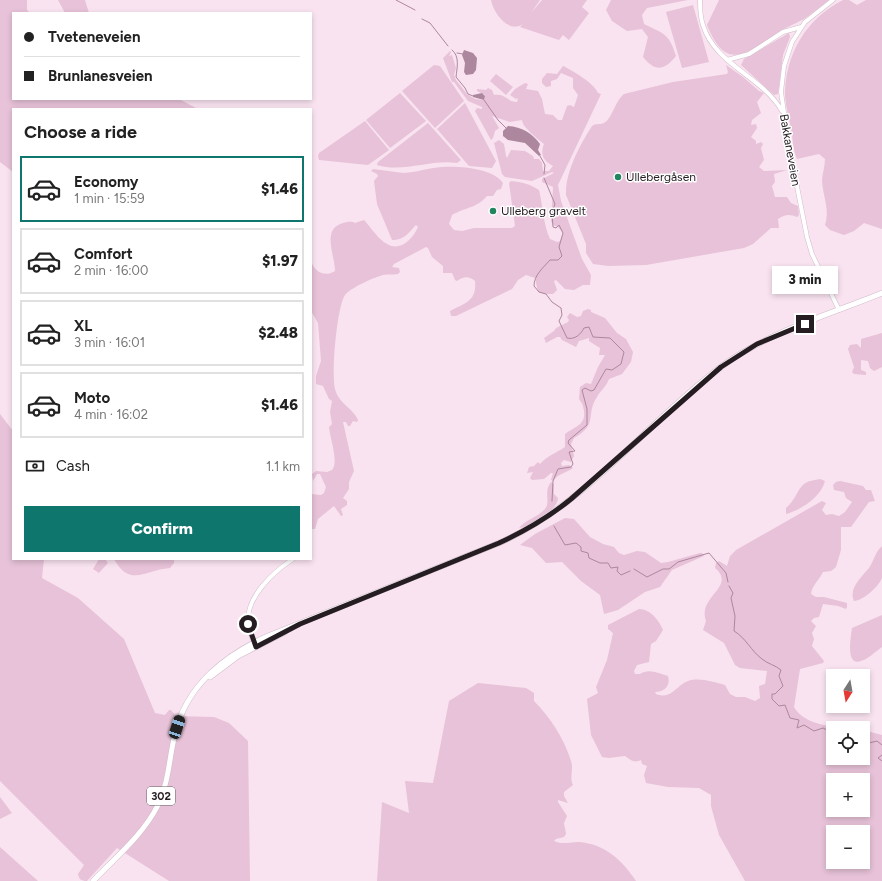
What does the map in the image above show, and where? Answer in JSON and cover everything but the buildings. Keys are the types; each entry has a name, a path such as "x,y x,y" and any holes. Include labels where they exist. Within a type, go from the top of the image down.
{"main road":[{"name":"302","path":"93,881 135,838 154,812 166,784 179,718 194,692 228,663 255,644 300,624 499,543 538,523 571,499 728,362 762,342 882,293"}],"street":[{"path":"700,0 704,30 714,46 727,60 767,92 783,114"},
{"name":"Bakkaneveien","path":"833,0 816,12 801,27 790,46 784,66 781,87 783,114 807,237 812,254 839,310"},
{"path":"727,60 749,54 783,32 801,27"},
{"path":"255,644 248,622 254,600 268,577 292,560"}],"shaded area":[{"path":"0,0 27,0 27,10 29,12 12,12 12,100 181,100 196,108 12,108 12,171 0,162"},
{"path":"58,0 85,0 89,12 64,12"},
{"path":"491,0 540,0 531,13 542,0 587,0 582,7 589,13 569,40 563,35 559,40 520,27 523,24 512,26 507,24 498,16"},
{"path":"611,0 688,0 647,8 642,15 644,24 661,32 668,38 676,56 672,61 660,68 647,62 643,57 648,37 642,29 627,31 612,21 606,10"},
{"path":"719,0 829,0 804,19 782,30 757,47 743,54 736,55 725,52 718,46 707,25"},
{"path":"843,0 849,0 857,5 866,0 882,0 882,229 864,223 854,231 844,235 830,230 825,225 827,208 822,176 825,159 819,154 797,159 785,96 789,66 800,39 818,17"},
{"path":"693,5 709,62 682,68 666,12"},
{"path":"789,33 790,37 783,55 778,94 774,95 741,65 744,59"},
{"path":"464,50 473,53 477,58 476,70 473,74 466,75 464,72 465,63 462,55"},
{"path":"450,51 451,52 449,56 452,55 456,68 454,75 456,80 467,94 475,99 484,100 485,95 477,91 477,89 486,90 488,88 492,90 494,95 501,95 511,101 517,102 518,98 516,99 510,95 515,89 525,83 528,84 526,89 538,91 542,99 545,114 553,115 558,120 562,120 567,106 570,105 574,107 578,95 573,88 573,78 561,73 557,79 551,81 551,86 546,87 542,83 542,79 547,73 557,74 563,66 583,78 596,89 598,93 601,94 558,185 561,201 582,259 591,275 590,285 583,285 574,290 565,289 556,280 554,281 557,290 553,294 544,294 538,292 535,278 526,275 518,280 512,289 456,316 451,316 450,311 465,303 472,297 475,288 475,281 466,277 457,281 452,273 443,273 443,266 432,257 428,248 426,247 394,264 392,267 399,268 400,272 398,274 379,276 348,292 342,302 337,326 334,356 334,381 337,394 358,420 357,422 353,421 350,426 348,426 346,422 343,422 354,471 349,482 349,489 343,498 347,501 347,505 341,509 343,515 341,516 334,506 318,519 315,529 312,529 312,494 321,495 324,493 326,487 320,474 317,474 313,481 312,474 316,471 327,472 332,470 335,462 329,427 332,424 330,412 332,401 329,399 323,386 316,384 316,376 321,361 318,323 312,313 312,265 323,274 335,271 331,243 332,231 336,226 343,223 355,223 364,220 381,240 392,246 404,244 410,239 418,227 416,225 400,239 392,240 377,204 374,181 378,176 371,171 373,169 403,173 442,167 461,167 481,170 498,178 503,183 501,189 497,190 493,196 487,196 479,203 452,215 449,224 454,230 462,231 474,228 512,228 515,226 509,183 511,181 526,184 539,190 544,221 550,239 557,242 560,241 563,233 558,227 553,225 551,221 553,187 542,182 542,179 554,173 552,172 532,181 505,177 502,174 494,143 499,140 504,144 507,158 511,150 525,151 533,156 534,159 539,159 542,163 543,171 549,171 553,166 543,157 542,151 544,144 527,129 522,120 510,122 492,116 499,128 495,131 491,140 475,111 477,108 482,109 482,107 468,101 454,82 452,82 443,58"},
{"path":"434,65 440,66 464,101 435,128 402,91"},
{"path":"726,65 759,91 764,93 757,102 761,113 752,120 751,125 756,124 757,128 751,137 756,141 756,144 761,142 763,144 761,148 764,160 759,167 764,171 787,170 774,174 775,182 772,186 775,197 787,197 791,203 798,206 799,215 797,217 788,215 781,217 778,219 779,228 771,228 753,244 744,248 646,265 608,266 593,264 586,253 586,244 566,195 568,177 574,159 592,126 602,124 607,121 618,101 624,94 673,82 727,74 728,72"},
{"path":"496,74 513,87 506,95 490,81"},
{"path":"400,93 426,121 390,148 366,120"},
{"path":"482,93 485,96 484,100 473,97 473,95"},
{"path":"465,103 496,161 492,168 469,166 437,129"},
{"path":"365,121 389,150 368,165 319,160 319,153"},
{"path":"428,123 461,160 457,163 447,162 397,168 377,165 378,162"},
{"path":"508,126 522,129 534,137 540,144 538,150 541,155 539,156 525,143 508,140 503,136 503,131"},
{"path":"588,309 591,310 591,312 605,318 617,333 626,339 633,352 631,362 622,374 609,379 594,403 589,424 582,433 574,438 571,444 574,456 571,462 564,460 561,463 562,466 569,465 573,468 555,478 553,481 551,480 553,473 544,479 532,480 530,478 533,472 527,473 529,467 534,466 538,462 540,464 565,447 565,434 579,425 583,420 584,409 579,399 580,387 586,383 591,384 605,355 599,355 600,348 589,341 589,338 579,341 576,347 562,340 560,337 546,343 544,338 556,328 568,322 569,320 567,317 570,313 577,317 581,316 583,311"},
{"path":"882,333 882,367 874,371 870,368 868,361 861,360 861,370 866,372 866,375 854,374 852,372 854,367 848,349 850,345 857,344 861,348 861,339"},
{"path":"0,414 12,430 12,560 44,560 42,578 78,598 124,639 155,713 165,715 169,710 171,710 176,716 214,717 229,723 248,741 250,881 169,881 117,848 87,881 82,880 78,874 84,865 0,781"},
{"path":"820,479 825,481 823,487 815,497 804,506 786,514 786,508 792,502 802,486 807,482"},
{"path":"840,481 863,486 866,490 871,490 875,501 869,502 851,527 841,527 841,550 836,567 831,571 823,572 814,585 811,594 816,597 824,597 847,603 847,607 846,609 838,606 823,604 819,617 814,618 811,621 816,626 812,633 814,639 812,646 824,661 823,663 800,669 794,707 803,717 826,726 826,765 870,765 870,732 882,735 882,881 745,881 719,835 711,806 711,795 699,788 668,787 646,783 644,775 647,766 642,764 641,760 633,761 625,756 609,758 602,757 591,735 587,699 598,693 596,687 607,660 613,633 608,629 608,625 639,609 643,609 654,616 663,630 656,641 651,644 649,662 637,665 634,671 635,674 650,671 668,676 669,680 666,688 655,692 656,694 670,694 688,681 706,680 725,685 730,694 736,697 745,697 755,701 760,698 759,686 765,684 767,671 740,668 735,665 724,643 703,630 706,621 705,612 707,605 722,581 721,575 715,568 716,563 719,561 727,566 730,556 736,550 822,501 826,503 822,510 826,515 832,514 839,516 845,512 852,502 846,498 844,492 834,490 833,485"},
{"path":"551,482 554,484 554,494 558,498 557,503 549,513 543,517 530,525 519,528 545,509 547,506 547,493"},
{"path":"565,518 574,519 590,537 603,544 614,547 619,553 624,555 637,551 645,552 661,563 700,553 704,556 672,570 660,587 645,592 618,610 604,614 600,595 581,581 562,562 546,563 532,548 520,545 535,534"},
{"path":"882,546 882,578 878,585 862,599 854,601 854,587 869,568"},
{"path":"98,560 106,560 108,563 99,573 93,569"},
{"path":"115,560 174,560 174,563 170,568 161,569 146,574 132,575 126,573 120,568"},
{"path":"882,615 882,647 866,659 856,662 853,660 850,650 852,628"},
{"path":"478,683 526,688 534,693 534,701 546,714 565,744 572,764 571,779 573,785 564,792 564,796 568,803 558,800 567,816 564,823 566,834 564,837 554,841 564,843 588,843 597,846 612,854 619,860 636,881 377,881 382,802 409,813 405,781 433,783 449,701"},
{"path":"0,797 12,813 0,819"},
{"path":"0,847 38,881 0,881"}],"waterway":[{"path":"396,0 415,10"},
{"path":"422,19 430,23 448,46"},
{"path":"452,50 457,59 456,77 468,94 473,96"},
{"path":"457,53 463,54"},
{"path":"484,100 498,120 506,128"},
{"path":"540,156 545,165 544,174"},
{"path":"544,178 555,204 552,213 553,227 556,228 559,225 563,233 559,247 562,256 558,260 550,260 537,275 534,286 539,292 546,294 552,302 561,308 562,315 559,321 567,338 575,337 584,328 589,327 593,337 610,338 624,352 621,364 612,370 606,369 594,390 591,391 585,388 582,390 587,409 587,425 569,440 568,443 575,451 569,452 573,464 571,467 558,469 553,481 552,501"},
{"path":"554,526 565,545 576,543 581,547 581,551 588,553 589,558 600,563 608,563 611,568 618,567 617,571 621,575 630,571"},
{"path":"634,569 647,577 663,569 669,569 678,562 709,553 726,573 728,582"},
{"path":"729,586 733,593 731,598 735,616 734,631 742,637 762,659 781,670 779,676 783,686 775,694 772,694 772,699 779,706 785,705 790,718 799,720 797,728 804,725 814,731 823,728 826,730"},
{"path":"870,743 877,741 882,745"},
{"path":"882,755 878,758 882,761"}],"place":[{"name":"Ullebergåsen","path":"618,177"},
{"name":"Ulleberg gravelt","path":"493,211"}],"route":[{"path":"248,624 256,647 300,624 499,543 529,528 571,499 721,367 757,344 805,324"}]}
